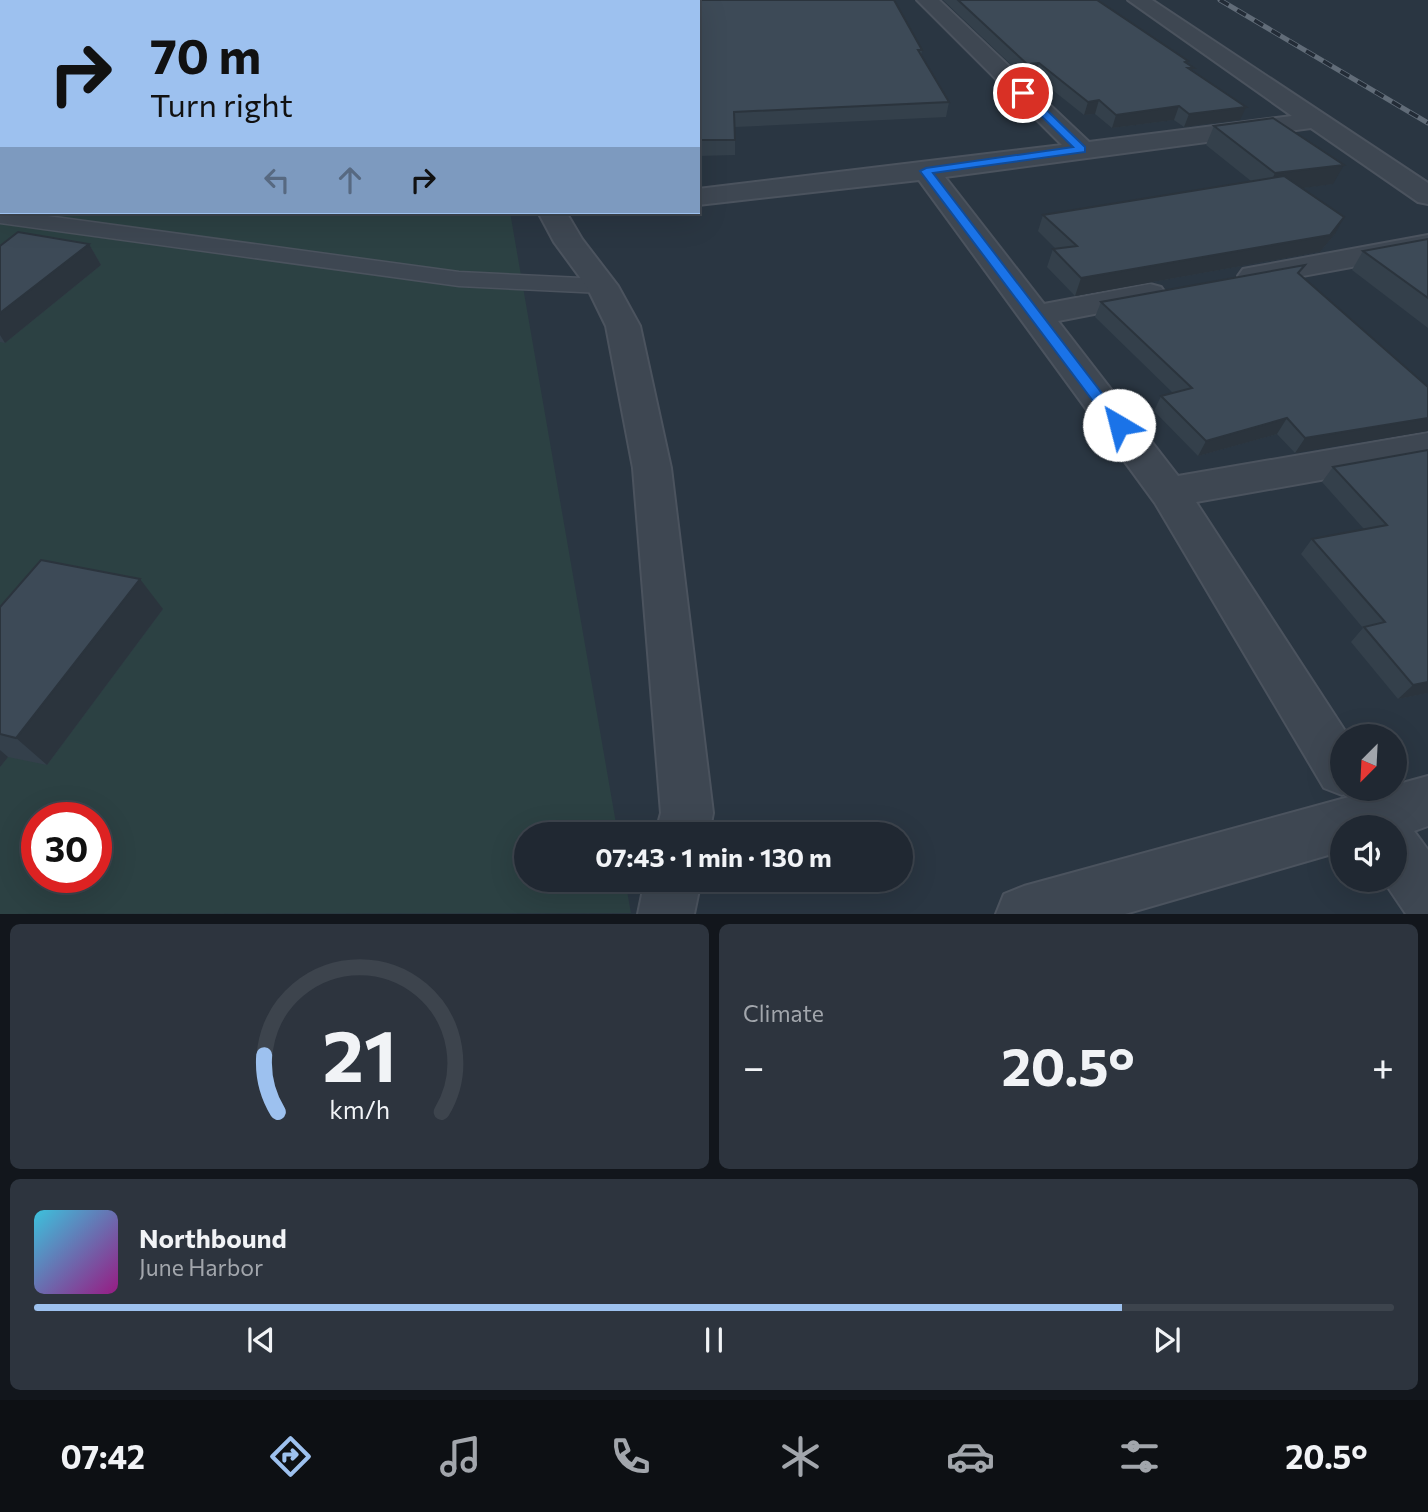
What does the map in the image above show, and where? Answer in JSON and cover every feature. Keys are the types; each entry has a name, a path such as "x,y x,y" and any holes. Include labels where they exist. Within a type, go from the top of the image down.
{"street":[{"path":"927,0 1081,149"},
{"path":"1138,0 1428,196"},
{"path":"700,197 926,171 1316,120"},
{"path":"926,171 1169,492 1368,811 1428,897"},
{"path":"559,214 569,242 602,286 623,326 652,468 687,813 685,822"},
{"path":"1225,281 1428,244"},
{"path":"1036,315 1185,288"},
{"path":"1169,492 1428,447"},
{"path":"1024,914 1368,811 1428,801"},
{"path":"666,914 671,892"}],"lane":[{"path":"0,216 445,278 500,284 602,286"}],"green space":[{"path":"0,214 510,214 616,822 514,822 514,892 627,892 631,913 0,914"}],"building":[{"path":"700,0 894,0 922,50 918,50 949,102 734,112 735,140 700,140"},
{"path":"958,0 1097,0 1188,61 1185,62 1194,68 1188,68 1246,107 1189,114 1179,106 1116,115 1099,100 1088,102 1039,63 1027,64"},
{"path":"1273,118 1344,165 1275,173 1214,126"},
{"path":"1284,176 1344,217 1330,235 1081,278 1053,249 1077,246 1043,215"},
{"path":"18,232 89,244 0,313 0,246"},
{"path":"1428,239 1428,298 1363,251"},
{"path":"1305,265 1298,273 1428,387 1428,418 1305,438 1287,418 1206,441 1161,396 1192,388 1101,302"},
{"path":"1428,450 1428,682 1413,685 1364,627 1385,622 1312,539 1387,525 1333,467"},
{"path":"41,560 140,579 16,738 0,734 0,607"}],"railway":[{"path":"1220,0 1428,123"}],"route":[{"path":"1023,93 1081,149 926,171 1119,425"}]}
